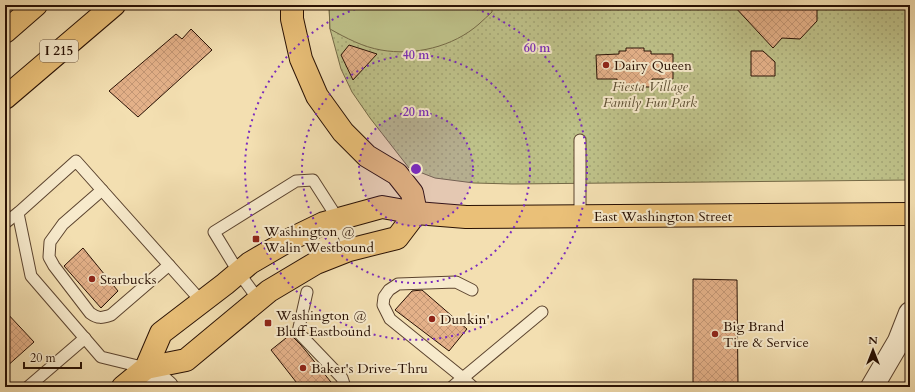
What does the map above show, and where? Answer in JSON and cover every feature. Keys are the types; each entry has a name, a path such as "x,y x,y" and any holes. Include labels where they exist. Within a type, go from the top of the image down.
{"main road":[{"path":"5,32 36,5"},
{"name":"I 215","path":"5,98 114,5"},
{"path":"292,5 292,19 301,59 317,96 343,132 367,156 397,174 412,193 416,213"},
{"name":"East Washington Street","path":"123,387 146,368 161,333 250,263 324,223 382,207 416,213 466,217 910,214"},
{"name":"East Washington Street","path":"146,368 186,360 269,290 316,263 349,250 397,238 416,213"}],"street":[{"path":"872,387 899,341 910,313"},
{"path":"146,368 167,387"}],"lane":[{"path":"580,140 580,216"},
{"path":"5,223 76,161 202,302"},
{"path":"258,299 214,232 296,181 313,180 338,219 349,250"},
{"path":"102,190 63,224 50,242 49,257 54,266 90,313 96,317 111,315 169,265"},
{"path":"18,213 31,276 101,357 146,368"},
{"path":"472,290 456,282 398,284 389,290 384,297 383,305 390,319 473,387"},
{"path":"307,292 298,332 342,378 345,387"},
{"path":"452,387 542,312"},
{"path":"28,387 85,338"}],"green space":[{"name":"Fiesta Village Family Fun Park","path":"329,5 910,5 910,180 512,184 474,183 435,178 409,168 352,92 341,69 330,29"},
{"path":"329,5 492,5 492,12 469,32 445,44 433,48 407,52 394,52 374,49 348,39 330,29"}],"building":[{"path":"733,5 812,5 817,10 817,21 800,39 782,38 773,48"},
{"path":"191,29 212,50 138,117 109,91 176,34 182,39"},
{"path":"349,45 377,54 353,80 341,55"},
{"path":"626,48 644,48 644,51 651,51 651,54 673,54 673,79 652,79 652,87 617,87 617,79 597,79 596,55 619,54 619,51 626,51"},
{"path":"751,51 763,51 775,62 775,76 751,76"},
{"name":"Starbucks","path":"83,248 118,291 101,308 64,266"},
{"name":"Big Brand Tire & Service","path":"693,279 737,280 738,387 693,387"},
{"name":"Dunkin'","path":"422,290 467,329 449,351 395,310 412,291"},
{"path":"5,311 34,342 5,368"},
{"name":"Baker's Drive-Thru","path":"291,334 335,387 300,387 271,350"}],"place":[{"name":"Dairy Queen","path":"606,65"},
{"name":"Washington @ Walin Westbound","path":"256,239"},
{"name":"Starbucks","path":"92,279"},
{"name":"Dunkin'","path":"432,319"},
{"name":"Washington @ Bluff Eastbound","path":"268,323"},
{"name":"Big Brand Tire & Service","path":"715,334"},
{"name":"Baker's Drive-Thru","path":"303,368"}]}
